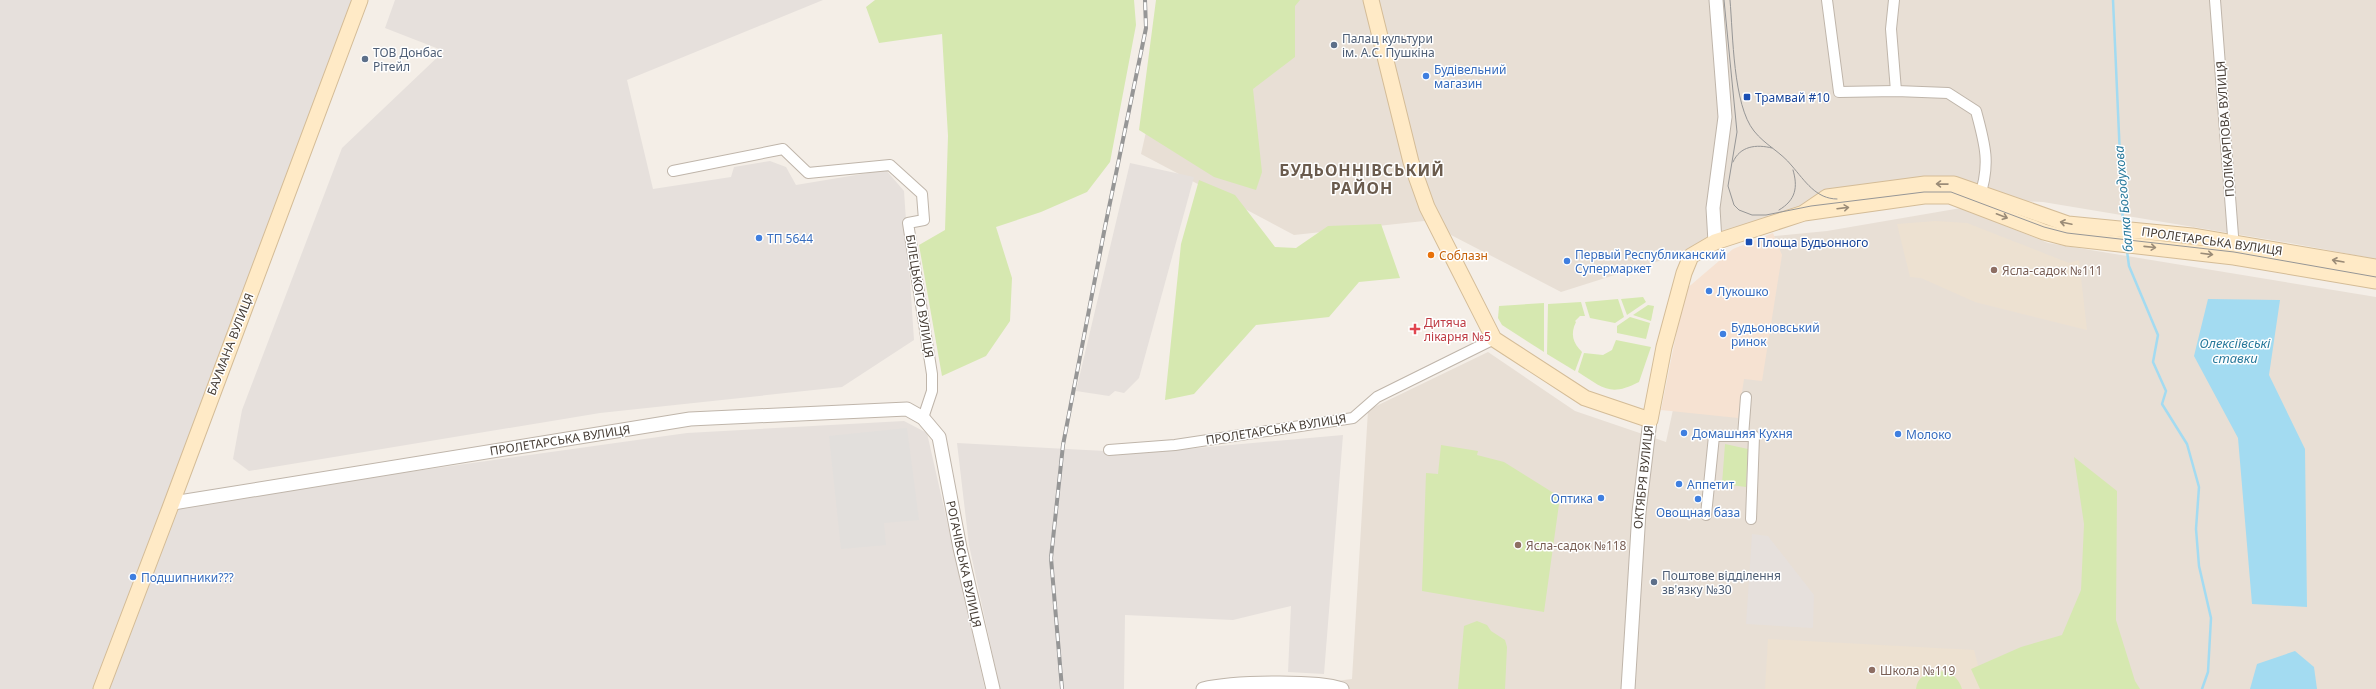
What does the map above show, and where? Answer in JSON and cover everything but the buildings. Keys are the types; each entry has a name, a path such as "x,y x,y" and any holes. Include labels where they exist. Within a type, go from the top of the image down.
{"main road":[{"name":"БАУМАНА ВУЛИЦЯ","path":"101,689 173,502 360,0"},
{"path":"1371,0 1411,162 1427,207 1494,339"},
{"name":"ПРОЛЕТАРСЬКА ВУЛИЦЯ","path":"1650,420 1664,347 1684,273 1691,256 1715,242 1804,213 1924,196 1950,196 1979,199 2044,232 2067,238 2104,235 2164,234 2376,281"},
{"name":"ПРОЛЕТАРСЬКА ВУЛИЦЯ","path":"2104,235 2169,249 2234,250 2376,268"},
{"name":"ОКТЯБРЯ ВУЛИЦЯ","path":"1494,339 1585,398 1650,420"}],"street":[{"path":"1715,242 1713,208 1725,117 1716,0"},
{"path":"1827,0 1838,92 1896,90 1948,93 1976,111 1986,148 1984,184 1979,199"},
{"path":"1894,0 1891,29 1896,90"},
{"name":"ПОЛІКАРПОВА ВУЛИЦЯ","path":"2215,0 2234,250"},
{"name":"БІЛЕЦЬКОГО ВУЛИЦЯ","path":"673,171 783,149 808,173 890,165 922,194 924,220 908,223 932,374 932,391 923,418"},
{"name":"ПРОЛЕТАРСЬКА ВУЛИЦЯ","path":"1110,450 1175,445 1353,418 1377,397 1494,339"},
{"path":"1743,436 1746,397"},
{"name":"ПРОЛЕТАРСЬКА ВУЛИЦЯ","path":"173,502 690,419 907,409 923,418 939,437"},
{"name":"ОКТЯБРЯ ВУЛИЦЯ","path":"1628,689 1639,512 1650,420"},
{"path":"1706,515 1714,436 1754,436 1751,519"},
{"name":"РОГАЧІВСЬКА ВУЛИЦЯ","path":"939,437 960,548 993,689"},
{"path":"1203,689 1240,684 1317,685 1333,686 1342,689"}],"shaded area":[{"path":"0,0 354,0 95,689 0,689"},
{"path":"395,0 823,0 627,80 653,189 731,177 734,167 770,161 786,167 796,185 886,170 904,191 914,340 842,387 600,413 249,471 233,459 242,410 342,148 444,51 385,28"},
{"path":"1176,0 2376,0 2376,259 2290,243 2043,202 1832,194 1684,253 1561,292 1424,221 1294,235 1141,154"},
{"path":"1130,163 1194,177 1139,378 1124,393 1115,391 1109,396 1076,391"},
{"path":"1961,208 2048,243 2376,297 2376,689 1272,689 1352,679 1368,410 1488,352 1575,411 1666,442 1679,382 1764,237 1827,231"},
{"name":"Ясла-садок №111","path":"1936,221 1967,223 2069,263 2079,260 2087,330 1975,302 1921,278 1910,277 1897,224"},
{"name":"Будьоновський ринок","path":"1773,233 1782,255 1762,381 1744,379 1738,418 1661,410 1685,290 1733,249"},
{"path":"904,421 927,433 985,689 107,689 178,504 687,433"},
{"path":"907,428 919,520 884,523 886,545 841,549 829,436"},
{"path":"1343,435 1324,674 1288,672 1291,606 1233,620 1125,615 1124,689 1000,689 969,545 957,443 1142,453"},
{"path":"1752,534 1768,536 1814,595 1813,628 1746,624"},
{"name":"Школа №119","path":"1768,639 1974,650 1984,689 1765,689"}],"green space":[{"path":"875,0 1134,0 1136,25 1110,162 1087,192 1041,212 996,227 1012,278 1010,321 986,356 942,376 919,245 945,230 948,136 942,34 879,43 866,7"},
{"path":"1156,0 1300,0 1295,6 1295,57 1253,89 1262,172 1256,190 1214,177 1139,130"},
{"path":"1199,180 1235,195 1275,247 1296,248 1328,226 1381,224 1400,278 1359,282 1329,317 1256,325 1194,394 1165,400 1181,244"},
{"path":"1643,297 1646,302 1627,315 1621,299"},
{"path":"1618,299 1624,317 1615,323 1590,318 1585,302"},
{"path":"1581,302 1585,316 1580,316 1575,321 1573,330 1573,338 1576,345 1582,352 1575,371 1547,354 1548,304"},
{"path":"1544,303 1544,352 1502,325 1498,318 1499,306"},
{"path":"1648,305 1654,306 1651,321 1633,315"},
{"path":"1630,317 1650,323 1646,339 1617,333 1617,326"},
{"path":"1616,340 1651,347 1639,382 1629,387 1614,390 1601,386 1578,372 1584,353 1603,355 1612,350"},
{"path":"1725,444 1748,449 1746,487 1722,484"},
{"path":"1441,445 1478,451 1477,455 1504,462 1560,497 1544,612 1422,591 1426,473 1438,474"},
{"path":"2074,457 2117,491 2116,620 2135,681 2140,689 1980,689 1971,669 2021,647 2062,635 2081,590 2084,524"},
{"path":"1477,621 1487,625 1491,631 1505,640 1507,647 1505,689 1458,689 1464,626"},
{"path":"1936,671 1949,673 1952,675 1958,681 1962,689 1916,689 1918,682 1922,677 1928,673"}],"water":[{"name":"Олексіївські ставки","path":"2208,299 2280,300 2269,375 2305,449 2307,607 2252,604 2238,438 2194,356"},
{"path":"2295,651 2314,667 2317,689 2250,689 2257,664"}],"waterway":[{"name":"балка Богодухова","path":"2113,0 2123,224"},
{"name":"балка Богодухова","path":"2127,251 2129,266 2158,335 2153,362 2166,391 2162,404 2187,444 2199,487 2196,529 2199,566 2211,618 2208,672 2202,689"}],"tram line":[{"path":"1724,0 1737,132 1728,186 1734,205 1739,210 1752,215 1766,215 1811,206 1924,192 1951,192 2044,227 2067,233 2234,252 2376,277"},
{"path":"1730,0 1735,68 1738,87 1747,119 1758,136 1788,161 1806,183 1817,193 1837,199"},
{"path":"1733,162 1744,149 1754,146 1772,148"},
{"path":"1779,210 1789,202 1794,193 1795,176 1793,170"}],"railway":[{"path":"1062,689 1051,558 1063,445 1105,227 1146,28 1145,0"}],"place":[{"name":"Палац культури ім. А.С. Пушкіна","path":"1334,45"},
{"name":"ТОВ Донбас Рітейл","path":"365,59"},
{"name":"Будівельний магазин","path":"1426,76"},
{"name":"Трамвай #10","path":"1747,97"},
{"name":"ТП 5644","path":"759,238"},
{"name":"Площа Будьонного","path":"1749,242"},
{"name":"Соблазн","path":"1431,255"},
{"name":"Первый Республиканский Супермаркет","path":"1567,261"},
{"name":"Ясла-садок №111","path":"1994,270"},
{"name":"Лукошко","path":"1709,291"},
{"name":"Дитяча лікарня №5","path":"1415,329"},
{"name":"Будьоновський ринок","path":"1723,334"},
{"name":"Домашняя Кухня","path":"1684,433"},
{"name":"Молоко","path":"1898,434"},
{"name":"Аппетит","path":"1679,484"},
{"name":"Оптика","path":"1601,498"},
{"name":"Овощная база","path":"1698,499"},
{"name":"Ясла-садок №118","path":"1518,545"},
{"name":"Подшипники???","path":"133,577"},
{"name":"Поштове відділення зв'язку №30","path":"1654,582"},
{"name":"Школа №119","path":"1872,670"}],"district":[{"name":"БУДЬОННІВСЬКИЙ РАЙОН","path":"1362,179"}]}
